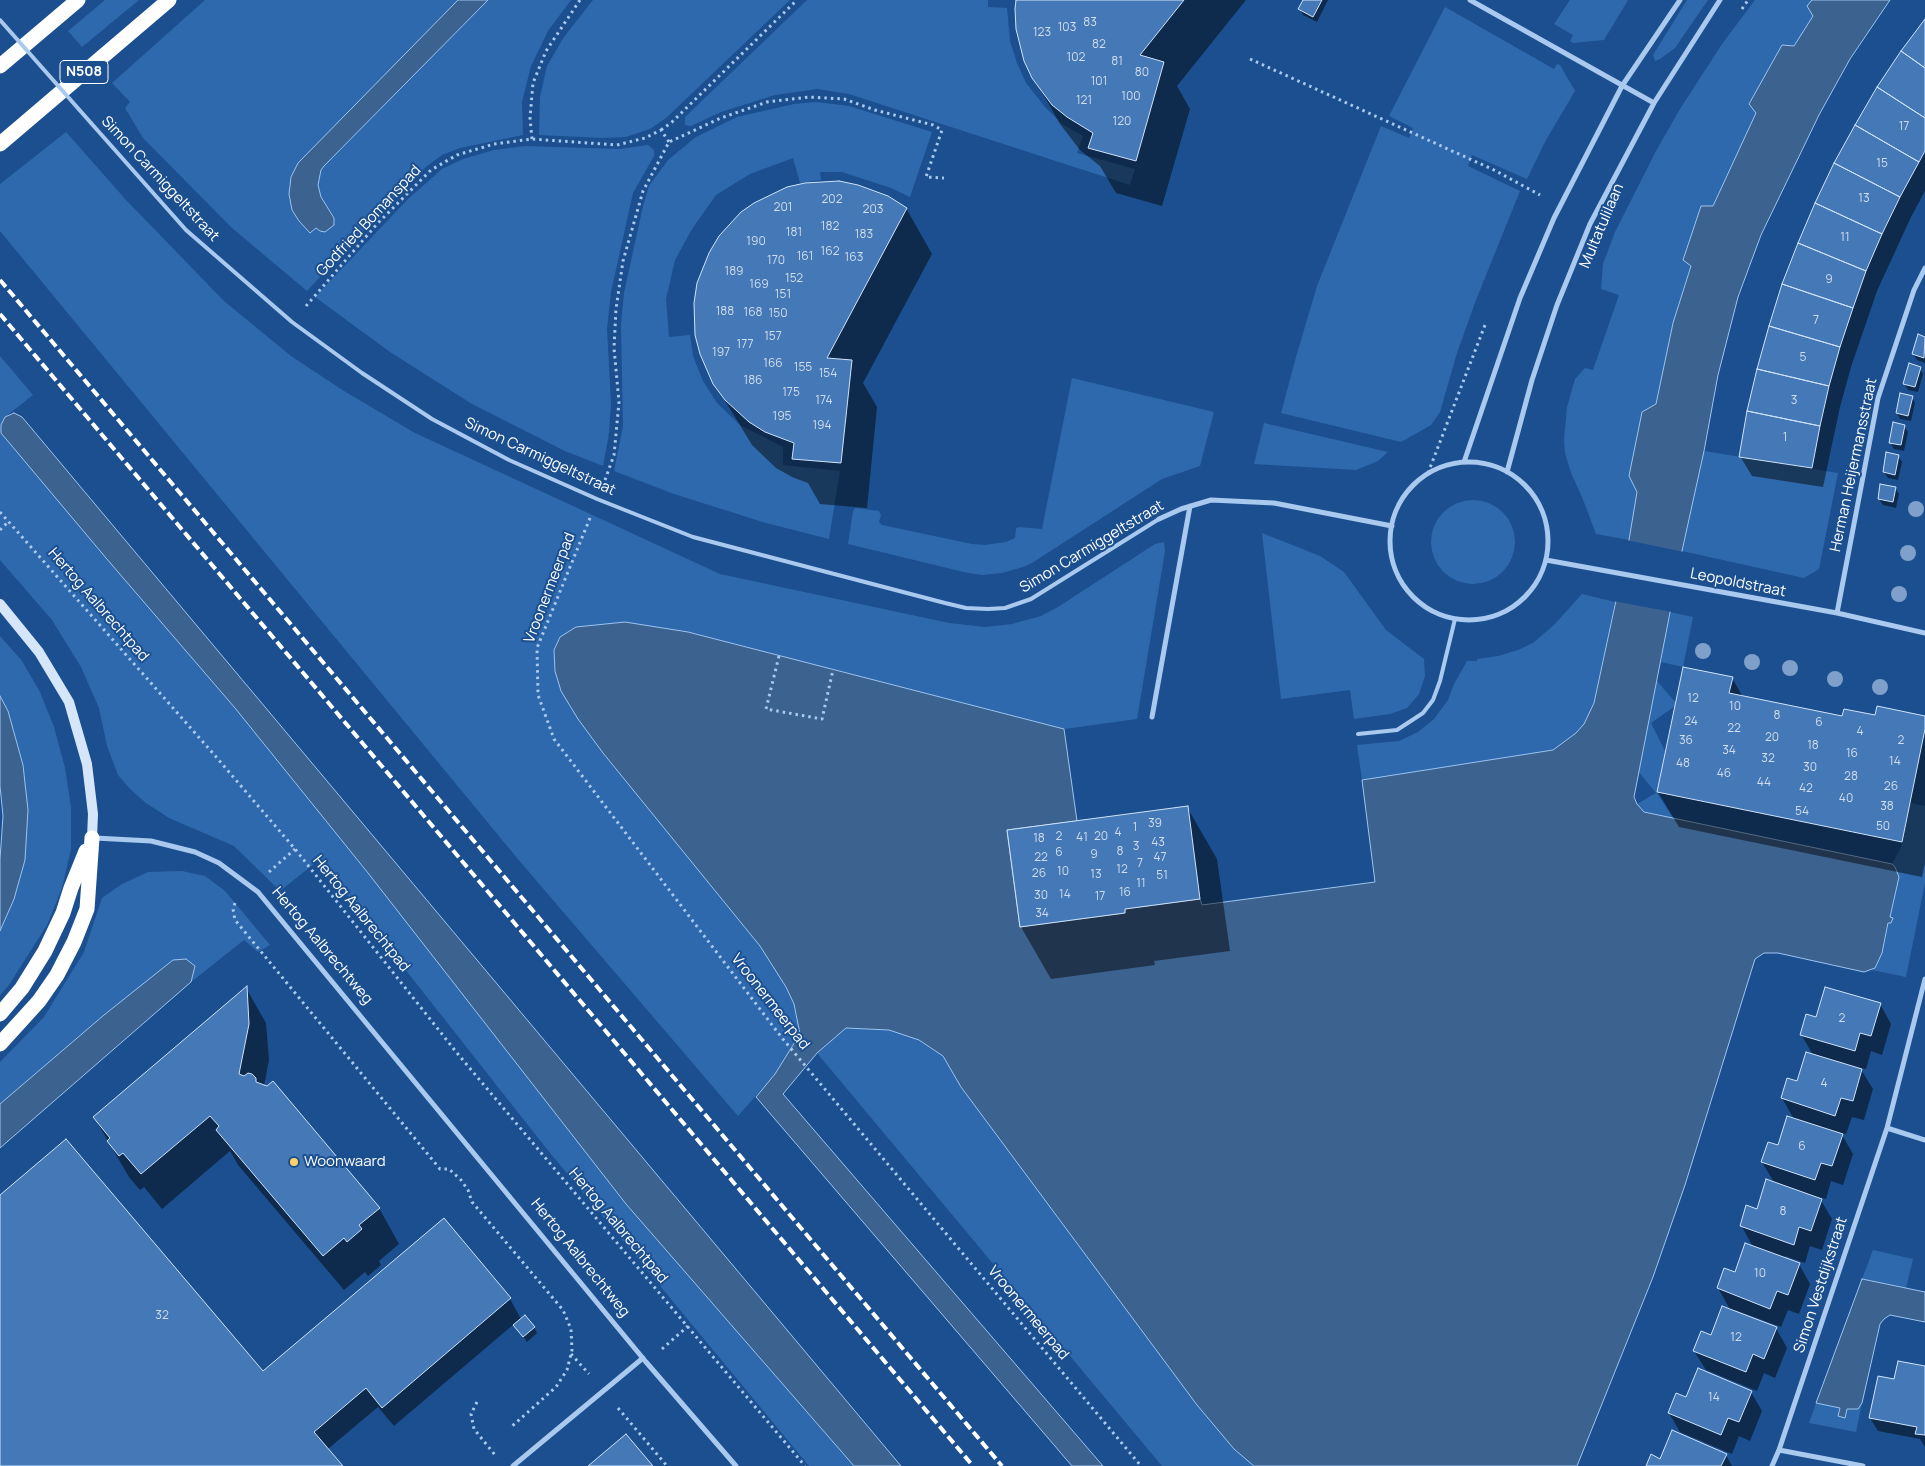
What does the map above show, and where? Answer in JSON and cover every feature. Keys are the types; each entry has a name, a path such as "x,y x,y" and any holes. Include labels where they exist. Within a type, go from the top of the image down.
{"highway":[{"path":"0,66 78,0"},
{"name":"N508","path":"0,144 169,0"},
{"path":"0,1014 22,988 45,951 63,913 71,888 92,838"},
{"path":"0,1044 39,1001 57,974 74,942 87,909 92,838"}],"main road":[{"path":"0,604 39,652 69,702 87,764 93,814 92,838"}],"street":[{"path":"1470,0 1654,103"},
{"path":"1464,462 1520,298 1554,218 1622,86 1680,0"},
{"name":"Multatulilaan","path":"1507,472 1532,380 1557,305 1590,224 1654,103 1720,0"},
{"name":"Herman Heijermansstraat","path":"1837,613 1878,398 1914,290 1925,268"},
{"path":"1479,462 1507,472 1523,483 1537,499 1545,518 1547,532 1546,560 1538,582 1522,600 1502,614 1479,620 1455,619 1431,611 1412,596 1398,575 1390,551 1392,526 1398,505 1411,487 1428,473 1445,465 1479,462"},
{"name":"Simon Carmiggeltstraat","path":"1159,519 1190,506 1211,500 1274,503 1392,526"},
{"name":"Simon Carmiggeltstraat","path":"1152,717 1190,506"},
{"name":"Leopoldstraat","path":"1546,560 1837,613 1925,632"},
{"name":"Hertog Aalbrechtweg","path":"92,838 151,842 195,852 219,864 252,887 644,1360 736,1466"},
{"name":"Simon Vestdijkstraat","path":"1772,1466 1887,1128 1925,979"},
{"path":"1887,1128 1925,1140"},
{"path":"514,1466 644,1360"},
{"path":"1779,1450 1863,1466"}],"lane":[{"name":"Simon Carmiggeltstraat","path":"0,20 186,230 292,322 362,373 432,419 509,460 597,499 693,537 945,603 976,608 1005,608 1031,598 1159,519"},
{"path":"1358,734 1397,730 1423,713 1433,700 1440,681 1455,619"}],"path":[{"path":"532,139 530,118 533,83 546,51 580,0"},
{"name":"Godfried Bomanspad","path":"292,322 378,224 431,170 457,155 494,144 532,139 617,145 645,138 672,122 797,0"},
{"path":"1737,16 1748,0"},
{"path":"1250,59 1494,170 1540,195"},
{"path":"597,499 614,455 619,402 614,348 616,309 623,261 643,190 669,142 721,118 767,102 809,97 844,99 875,110 933,125 942,130 926,177 944,178"},
{"path":"661,130 669,142"},
{"name":"Vroonermeerpad","path":"597,499 536,648 538,695 554,739 782,1038 1141,1466"},
{"name":"Hertog Aalbrechtpad","path":"0,512 10,521 205,743 295,849 457,1053 805,1466"},
{"path":"0,530 10,521"},
{"path":"779,656 766,709 822,718 833,670"},
{"path":"295,849 237,899 233,909 234,920 440,1168 449,1169 461,1180 468,1190 472,1202 563,1310 571,1329 572,1350 567,1370 556,1387 510,1428"},
{"path":"644,1360 688,1326"},
{"path":"478,1402 471,1414 474,1429 498,1459"},
{"path":"628,1419 667,1466"}],"shaded area":[{"path":"105,0 139,0 82,47 68,31"},
{"path":"205,0 469,0 289,185 292,210 299,221 305,226 316,228 334,217 321,197 318,185 321,170 324,166 488,0 571,0 548,31 531,66 522,102 523,135 460,148 442,155 427,166 395,197 307,291 232,228 143,138 125,108 130,102 112,83"},
{"path":"458,0 488,0 324,166 321,170 318,185 321,197 334,218 334,225 325,232 316,228 310,233 292,210 289,194 291,177 298,163"},
{"path":"593,0 790,0 666,118 650,129 626,137 602,138 539,135 540,97 547,66 564,37"},
{"path":"807,0 988,0 988,7 1007,8 1010,41 1026,83 1045,107 1062,124 1083,136 1077,153 1135,169 1130,185 849,94 817,89 775,95 721,112 691,126 685,125 685,117"},
{"path":"1570,0 1628,0 1604,40 1573,43 1570,41 1573,35 1554,24"},
{"path":"1687,0 1708,0 1675,48 1655,61 1653,55"},
{"path":"1755,0 1812,0 1808,6 1813,16 1794,46 1749,103 1756,113 1713,207 1701,206 1683,259 1691,265 1673,323 1629,540 1596,534 1571,473 1565,453 1564,440 1567,407 1575,379 1585,368 1593,370 1619,295 1601,289 1603,264 1615,232 1656,151 1680,109 1722,44"},
{"path":"1812,0 1890,0 1850,59 1819,115 1761,235 1738,297 1718,375 1634,797 1644,812 1892,864 1899,877 1890,917 1893,918 1891,923 1888,923 1882,953 1875,968 1864,972 1778,953 1764,953 1755,959 1685,1185 1653,1277 1577,1466 1254,1466 1234,1449 1197,1405 961,1087 943,1056 919,1040 889,1030 846,1028 817,1053 783,1094 1103,1466 1072,1466 756,1097 775,1074 800,1034 794,1004 786,987 760,946 603,753 578,719 561,691 555,671 554,650 560,637 576,627 625,622 688,632 1064,729 1077,821 1007,830 1020,927 1125,913 1125,909 1200,899 1202,905 1375,882 1362,780 1553,750 1576,733 1584,724 1594,703 1629,540 1637,492 1629,476 1642,412 1656,404 1673,323 1691,266 1683,260 1701,206 1713,206 1756,113 1749,104 1782,45 1794,46 1813,16 1807,6"},
{"path":"1445,7 1554,69 1557,64 1560,65 1575,91 1546,140 1527,179 1472,155 1468,166 1520,191 1476,300 1457,353 1440,412 1431,425 1401,442 1281,413 1317,286 1381,126 1409,138 1413,128 1389,116"},
{"path":"816,102 849,106 932,132 910,197 891,188 842,172 820,172 821,180 800,183 793,158 750,174 716,195 692,229 675,260 666,299 669,337 690,335 693,356 703,381 717,403 740,425 783,447 783,465 840,471 829,539 766,523 674,494 614,471 623,426 621,324 624,293 649,186 668,160 696,137 737,117 794,104"},
{"path":"66,132 127,201 224,301 291,356 344,391 415,433 720,574 949,623 985,627 1012,624 1041,616 1155,544 1164,542 1165,551 1137,719 1064,729 688,632 625,622 576,627 578,719 603,753 760,946 786,987 794,1004 800,1034 775,1074 738,1116 517,858 0,231 0,184"},
{"path":"648,145 654,150 654,156 633,193 611,292 607,329 611,404 609,433 603,466 565,451 472,404 390,352 315,297 408,199 442,169 463,159 494,150 525,146 620,149"},
{"path":"0,356 33,395 5,417 2,433 235,708 368,873 626,1204 854,1466 809,1466 546,1148 319,860 280,891 234,846 169,818 146,803 118,775 107,746 99,708 81,667 52,620 0,560"},
{"path":"1072,378 1214,412 1200,466 1162,479 1032,563 1002,573 982,575 968,573 848,544 855,508 879,511 881,515 879,522 882,525 972,544 985,545 1006,542 1015,538 1016,528 1019,527 1042,529"},
{"path":"14,413 22,417 901,1466 854,1466 626,1204 368,873 235,708 1,433 1,425 5,417"},
{"path":"1264,423 1388,452 1378,461 1356,470 1254,464"},
{"path":"1704,451 1838,473 1819,569 1804,578 1682,551"},
{"path":"1465,500 1481,500 1497,507 1508,518 1515,534 1512,558 1503,572 1497,577 1481,584 1465,584 1449,577 1438,566 1431,550 1431,534 1438,518 1449,507"},
{"path":"1262,533 1320,556 1344,572 1386,630 1424,659 1425,676 1419,694 1407,708 1390,714 1354,719 1350,690 1281,699"},
{"path":"1582,594 1615,602 1594,703 1584,724 1576,733 1553,750 1362,780 1357,745 1399,741 1418,732 1434,719 1448,700 1454,684 1467,661 1477,661 1477,659 1498,656 1533,643 1554,625"},
{"path":"1670,612 1693,617 1683,667 1661,662"},
{"path":"0,636 22,661 40,692 54,727 65,768 71,807 71,849 62,888 47,925 9,985 0,995 0,931 14,899 28,810 23,764 8,711 0,696"},
{"path":"1657,681 1675,702 1675,706 1651,723 1665,751 1657,793 1673,818 1644,812 1637,804 1656,793 1638,771"},
{"path":"0,696 8,711 23,765 28,810 25,860 14,899 0,931 0,859 3,816 0,786"},
{"path":"1910,803 1925,806 1925,883 1906,977 1872,970 1875,968 1882,953 1899,877 1892,864 1901,847"},
{"path":"182,871 205,876 225,891 270,945 258,952 244,940 191,982 195,966 104,1015 0,1104 0,1062 44,1017 84,952 102,898 122,884 148,872"},
{"path":"186,959 195,966 191,982 0,1148 0,1104 104,1015 173,960"},
{"path":"846,1028 889,1030 919,1040 943,1056 961,1087 1197,1405 1234,1449 1254,1466 1162,1466 817,1053"},
{"path":"1873,1250 1913,1259 1906,1288 1862,1279"},
{"path":"1862,1279 1925,1292 1925,1322 1890,1315 1884,1319 1880,1324 1862,1403 1858,1409 1847,1409 1845,1418 1838,1416 1840,1408 1816,1403"},
{"path":"1816,1403 1840,1408 1845,1417 1847,1409 1860,1407 1862,1403 1856,1432 1809,1423"}],"pier":[{"path":"1626,540 1684,552 1672,612 1613,601"}],"building":[{"path":"1016,0 1184,0 1140,55 1164,62 1136,161 1088,148 1093,133 1052,105 1032,78 1024,61 1016,29"},
{"path":"1303,0 1322,0 1313,17 1298,9"},
{"path":"1925,19 1925,68 1901,51"},
{"path":"1901,51 1925,68 1925,118 1877,87"},
{"path":"1877,87 1925,118 1925,151 1919,162 1855,125"},
{"path":"1855,125 1919,162 1900,197 1834,163"},
{"path":"1834,163 1900,197 1882,234 1815,203"},
{"path":"839,181 858,185 888,196 907,208 827,358 852,360 841,463 792,459 794,443 765,432 749,422 725,400 713,384 700,354 695,335 694,303 697,283 709,253 719,236 741,212 754,203 787,187 805,183"},
{"path":"1815,203 1882,234 1866,271 1798,243"},
{"path":"1798,243 1866,271 1853,308 1782,284"},
{"path":"1782,284 1853,308 1840,347 1769,326"},
{"path":"1769,326 1840,347 1829,386 1757,369"},
{"path":"1918,334 1925,337 1924,358 1912,354"},
{"path":"1909,363 1921,367 1915,387 1903,384"},
{"path":"1757,369 1829,386 1820,426 1747,411"},
{"path":"1900,393 1913,396 1908,416 1896,413"},
{"path":"1747,411 1820,426 1812,468 1739,457"},
{"path":"1893,422 1905,425 1901,445 1889,443"},
{"path":"1886,452 1899,455 1895,475 1883,472"},
{"path":"1880,484 1896,487 1893,502 1878,499"},
{"path":"1683,667 1733,677 1729,693 1842,716 1844,709 1875,715 1877,706 1925,716 1925,729 1902,842 1657,792"},
{"path":"1188,806 1200,899 1125,909 1125,913 1020,927 1007,830"},
{"path":"247,986 249,1024 239,1074 244,1076 248,1073 252,1074 256,1078 256,1082 267,1086 273,1081 380,1208 359,1225 362,1229 347,1242 344,1238 323,1256 216,1130 219,1126 210,1116 141,1174 123,1153 119,1156 107,1141 110,1138 93,1117"},
{"path":"1825,987 1881,1003 1871,1036 1860,1033 1855,1051 1800,1035 1806,1014 1816,1017"},
{"path":"1806,1052 1862,1069 1853,1101 1841,1098 1835,1116 1781,1098 1787,1078 1797,1081"},
{"path":"1787,1116 1843,1134 1832,1166 1821,1163 1815,1180 1761,1162 1768,1142 1778,1145"},
{"path":"66,1139 263,1371 444,1218 511,1298 382,1408 366,1388 314,1432 343,1466 0,1466 0,1195"},
{"path":"1766,1179 1822,1199 1811,1231 1799,1227 1794,1245 1740,1226 1746,1205 1757,1209"},
{"path":"1745,1243 1800,1263 1788,1295 1777,1291 1770,1309 1717,1288 1724,1268 1735,1272"},
{"path":"1722,1306 1777,1327 1764,1359 1753,1354 1746,1372 1693,1351 1701,1331 1711,1335"},
{"path":"525,1315 535,1327 523,1337 513,1325"},
{"path":"1898,1361 1925,1366 1925,1435 1915,1434 1917,1427 1869,1418 1878,1376 1894,1379"},
{"path":"1698,1368 1752,1391 1739,1422 1728,1418 1721,1435 1668,1413 1676,1393 1686,1397"},
{"path":"1672,1430 1727,1454 1721,1466 1646,1466 1651,1454 1660,1459"},
{"path":"626,1434 653,1466 588,1466"}],"railway":[{"path":"0,280 1002,1466"},
{"path":"0,314 973,1466"}],"place":[{"name":"Woonwaard","path":"294,1162"}]}
